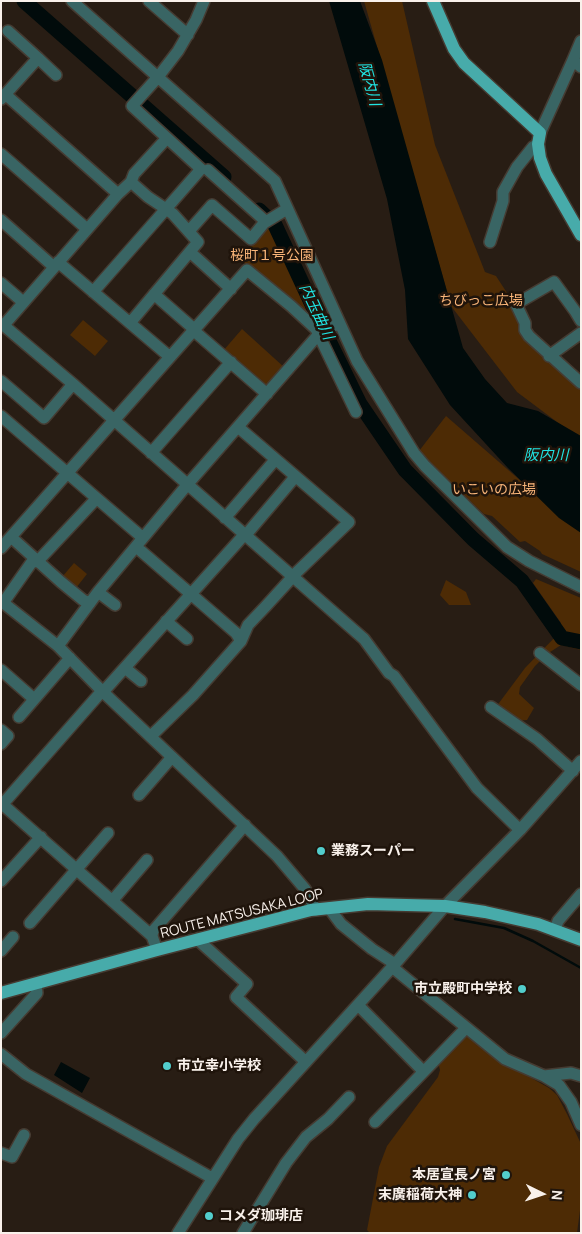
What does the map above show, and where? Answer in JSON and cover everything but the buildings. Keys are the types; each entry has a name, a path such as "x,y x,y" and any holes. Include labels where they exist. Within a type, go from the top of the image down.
{"main road":[{"path":"433,1 454,49 464,63 539,139 540,158 546,174 581,235"},
{"name":"ROUTE MATSUSAKA LOOP","path":"1,993 157,950 316,910 368,904 445,906 520,919 581,940"}],"street":[{"path":"72,1 274,181 288,208 334,326 414,453 425,466 507,547 529,561 581,587"},
{"path":"93,292 201,169 132,106 158,77 188,35 204,1"},
{"path":"150,2 188,35"},
{"path":"8,31 56,74"},
{"path":"490,242 503,201 503,192 517,167 539,139 577,57 581,41"},
{"path":"38,58 4,94 118,194"},
{"path":"167,138 134,174 131,182 118,194 2,325 115,420 187,486 364,639 389,673 394,676 477,788 520,830"},
{"path":"1,154 87,229"},
{"path":"208,170 263,220 268,221"},
{"path":"130,323 198,242 173,214 148,197 131,182"},
{"path":"189,231 212,205 251,239 268,221 288,208"},
{"path":"1,220 93,292 170,357"},
{"path":"190,252 231,289"},
{"path":"1,548 247,270 292,306 316,330 356,412"},
{"path":"581,321 554,282 516,304 529,336 581,383"},
{"path":"1,283 23,302"},
{"path":"154,294 268,394"},
{"path":"58,646 98,592 187,486 319,335 334,326"},
{"path":"549,356 581,333"},
{"path":"151,453 230,362"},
{"path":"1,381 44,418 73,384"},
{"path":"1,416 143,538"},
{"path":"150,736 192,695 241,641 248,626 293,577 349,522 238,428"},
{"path":"225,518 275,460"},
{"path":"157,950 152,936 77,868 2,805 295,477"},
{"path":"96,498 36,560 2,602 58,646 102,692 277,856 305,889 316,910"},
{"path":"11,537 83,600 90,603"},
{"path":"141,551 236,633 241,641"},
{"path":"98,592 114,605"},
{"path":"166,622 187,639"},
{"path":"540,653 581,685"},
{"path":"19,717 70,658"},
{"path":"125,668 141,681"},
{"path":"1,670 34,699"},
{"path":"178,1233 212,1178 249,1125 394,966 445,906 520,830 578,766 491,707"},
{"path":"1,730 8,736 1,744"},
{"path":"139,795 172,757"},
{"path":"152,936 154,931 245,825"},
{"path":"30,923 108,833"},
{"path":"1,881 41,837"},
{"path":"112,901 147,860"},
{"path":"554,930 558,920 581,894"},
{"path":"329,908 341,924 506,1059 544,1076 559,1086 566,1094 581,1125"},
{"path":"1,951 13,937"},
{"path":"198,940 247,984 236,997 306,1062"},
{"path":"1,1033 37,993 36,984"},
{"path":"358,1005 423,1071"},
{"path":"375,1122 466,1028"},
{"path":"1,1054 26,1074 212,1178"},
{"path":"544,1076 571,1072 581,1076"},
{"path":"243,1233 286,1163 306,1137 328,1119 349,1097"},
{"path":"1,1153 12,1157 24,1135"}],"green space":[{"name":"ちびっこ広場","path":"364,1 402,1 435,145 485,272 496,276 513,302 521,323 581,388 581,440 517,392 451,306"},
{"name":"桜町１号公園","path":"277,221 281,222 300,270 310,287 325,323 319,327 246,266 243,260 251,245 268,226"},
{"path":"83,320 108,341 95,356 70,335"},
{"path":"242,329 285,368 264,388 223,351"},
{"name":"いこいの広場","path":"446,416 581,531 581,572 542,554 525,541 520,542 492,516 484,514 429,463 419,451"},
{"path":"74,563 87,574 76,588 62,577"},
{"path":"536,579 581,598 581,650 561,645 547,654 535,666 520,687 519,694 534,708 527,720 517,721 496,707 525,668 559,633 561,623 533,583"},
{"path":"446,580 466,592 471,605 449,605 440,595"},
{"path":"468,1034 505,1063 549,1088 557,1095 581,1144 581,1203 577,1233 370,1233 367,1230 379,1167 387,1146 438,1077 440,1070 438,1062"}],"water":[{"name":"阪内川","path":"329,1 360,1 382,60 463,348 485,379 507,403 538,411 581,436 581,533 559,518 508,468 450,405 408,339 405,290 387,199"},
{"path":"61,1062 90,1078 82,1093 54,1075"}],"waterway":[{"name":"内玉曲川","path":"24,1 224,177"},
{"name":"内玉曲川","path":"259,210 275,225 360,404 405,470 473,539 522,581 562,638 581,642"},
{"path":"455,919 504,928 533,941 581,968"}],"place":[{"name":"業務スーパー","path":"321,851"},
{"name":"市立殿町中学校","path":"522,989"},
{"name":"市立幸小学校","path":"167,1066"},
{"name":"本居宣長ノ宮","path":"506,1175"},
{"name":"末廣稲荷大神","path":"472,1195"},
{"name":"コメダ珈琲店","path":"209,1216"}]}
